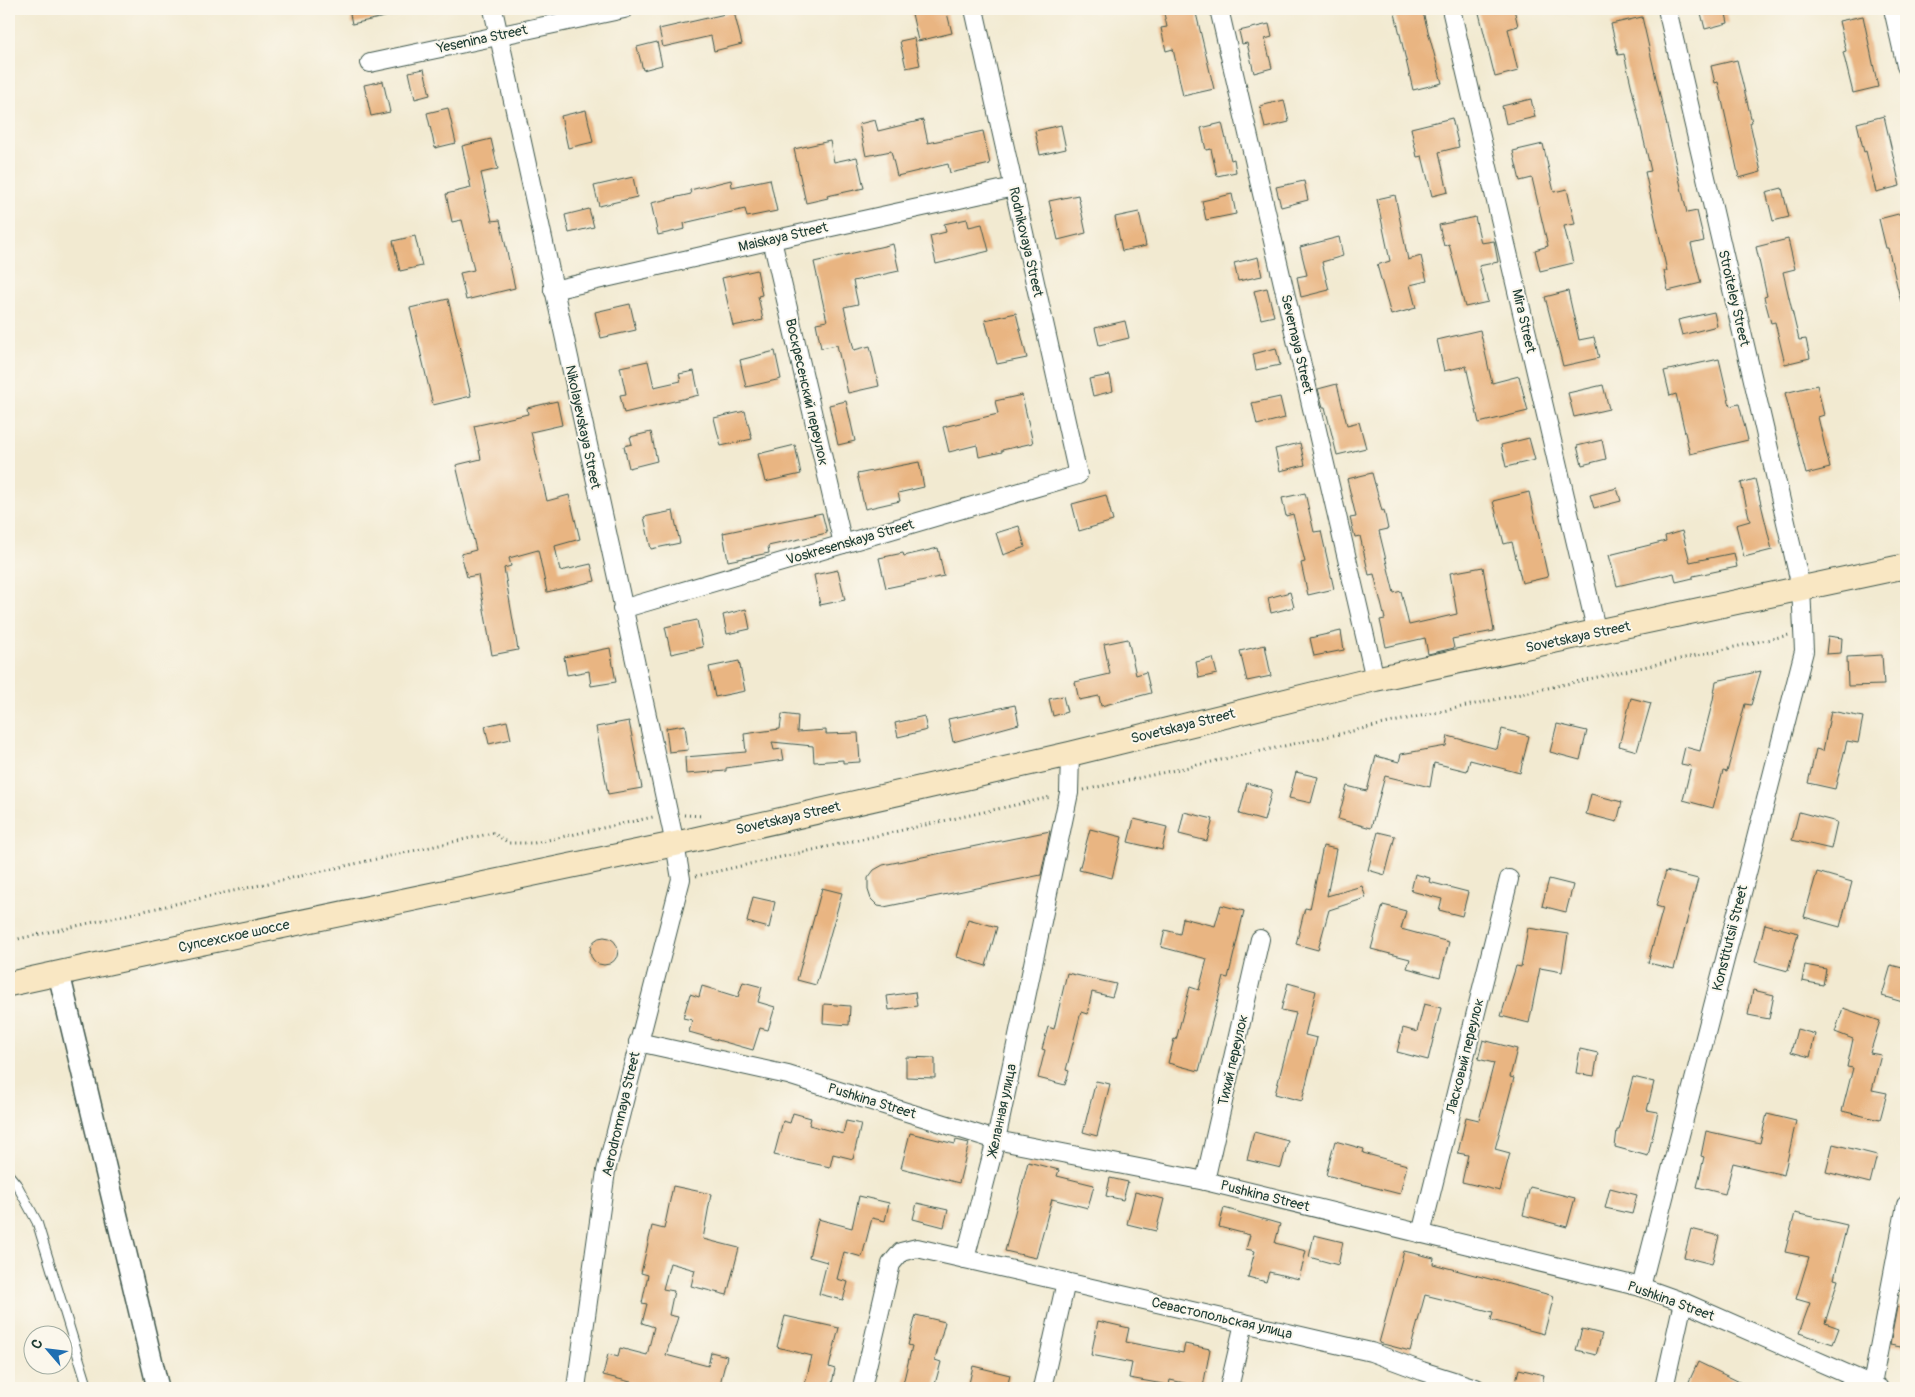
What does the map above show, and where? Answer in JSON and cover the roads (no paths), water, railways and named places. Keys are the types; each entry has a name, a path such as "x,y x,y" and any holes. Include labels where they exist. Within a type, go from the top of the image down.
{"main road":[{"name":"Sovetskaya Street","path":"460,889 675,844 1070,754 1375,679 1906,566"},
{"name":"Супсехское шоссе","path":"9,984 460,889"}],"street":[{"name":"Nikolayevskaya Street","path":"494,9 622,609 675,844"},
{"name":"Yesenina Street","path":"370,63 624,9"},
{"name":"Rodnikovaya Street","path":"974,9 1078,475"},
{"name":"Severnaya Street","path":"1219,9 1375,679"},
{"name":"Mira Street","path":"1451,9 1597,633"},
{"name":"Stroiteley Street","path":"1667,9 1801,588"},
{"path":"1893,9 1906,66"},
{"name":"Maiskaya Street","path":"553,290 1014,187"},
{"name":"Воскресенский переулок","path":"772,240 843,544"},
{"name":"Voskresenskaya Street","path":"622,609 1078,475"},
{"name":"Konstitutsii Street","path":"1641,1287 1804,651 1801,588"},
{"name":"Желанная улица","path":"965,1259 996,1140 1069,793 1070,754"},
{"name":"Aerodromnaya Street","path":"576,1388 606,1172 681,879 675,844"},
{"name":"Ласковый переулок","path":"1421,1234 1509,879"},
{"name":"Тихий переулок","path":"1205,1181 1260,939"},
{"path":"59,974 158,1388"},
{"name":"Pushkina Street","path":"638,1042 788,1075 996,1140 1205,1181 1641,1287 1683,1302 1876,1387"},
{"path":"1876,1387 1906,1205"},
{"path":"862,1388 891,1264 901,1252 917,1248 965,1259"},
{"name":"Севастопольская улица","path":"965,1259 1371,1352 1420,1380 1476,1388"},
{"path":"1042,1388 1066,1282"},
{"path":"1664,1388 1683,1302"},
{"path":"1229,1388 1244,1323"}],"lane":[{"path":"9,1175 18,1185 37,1222 88,1388"}]}
